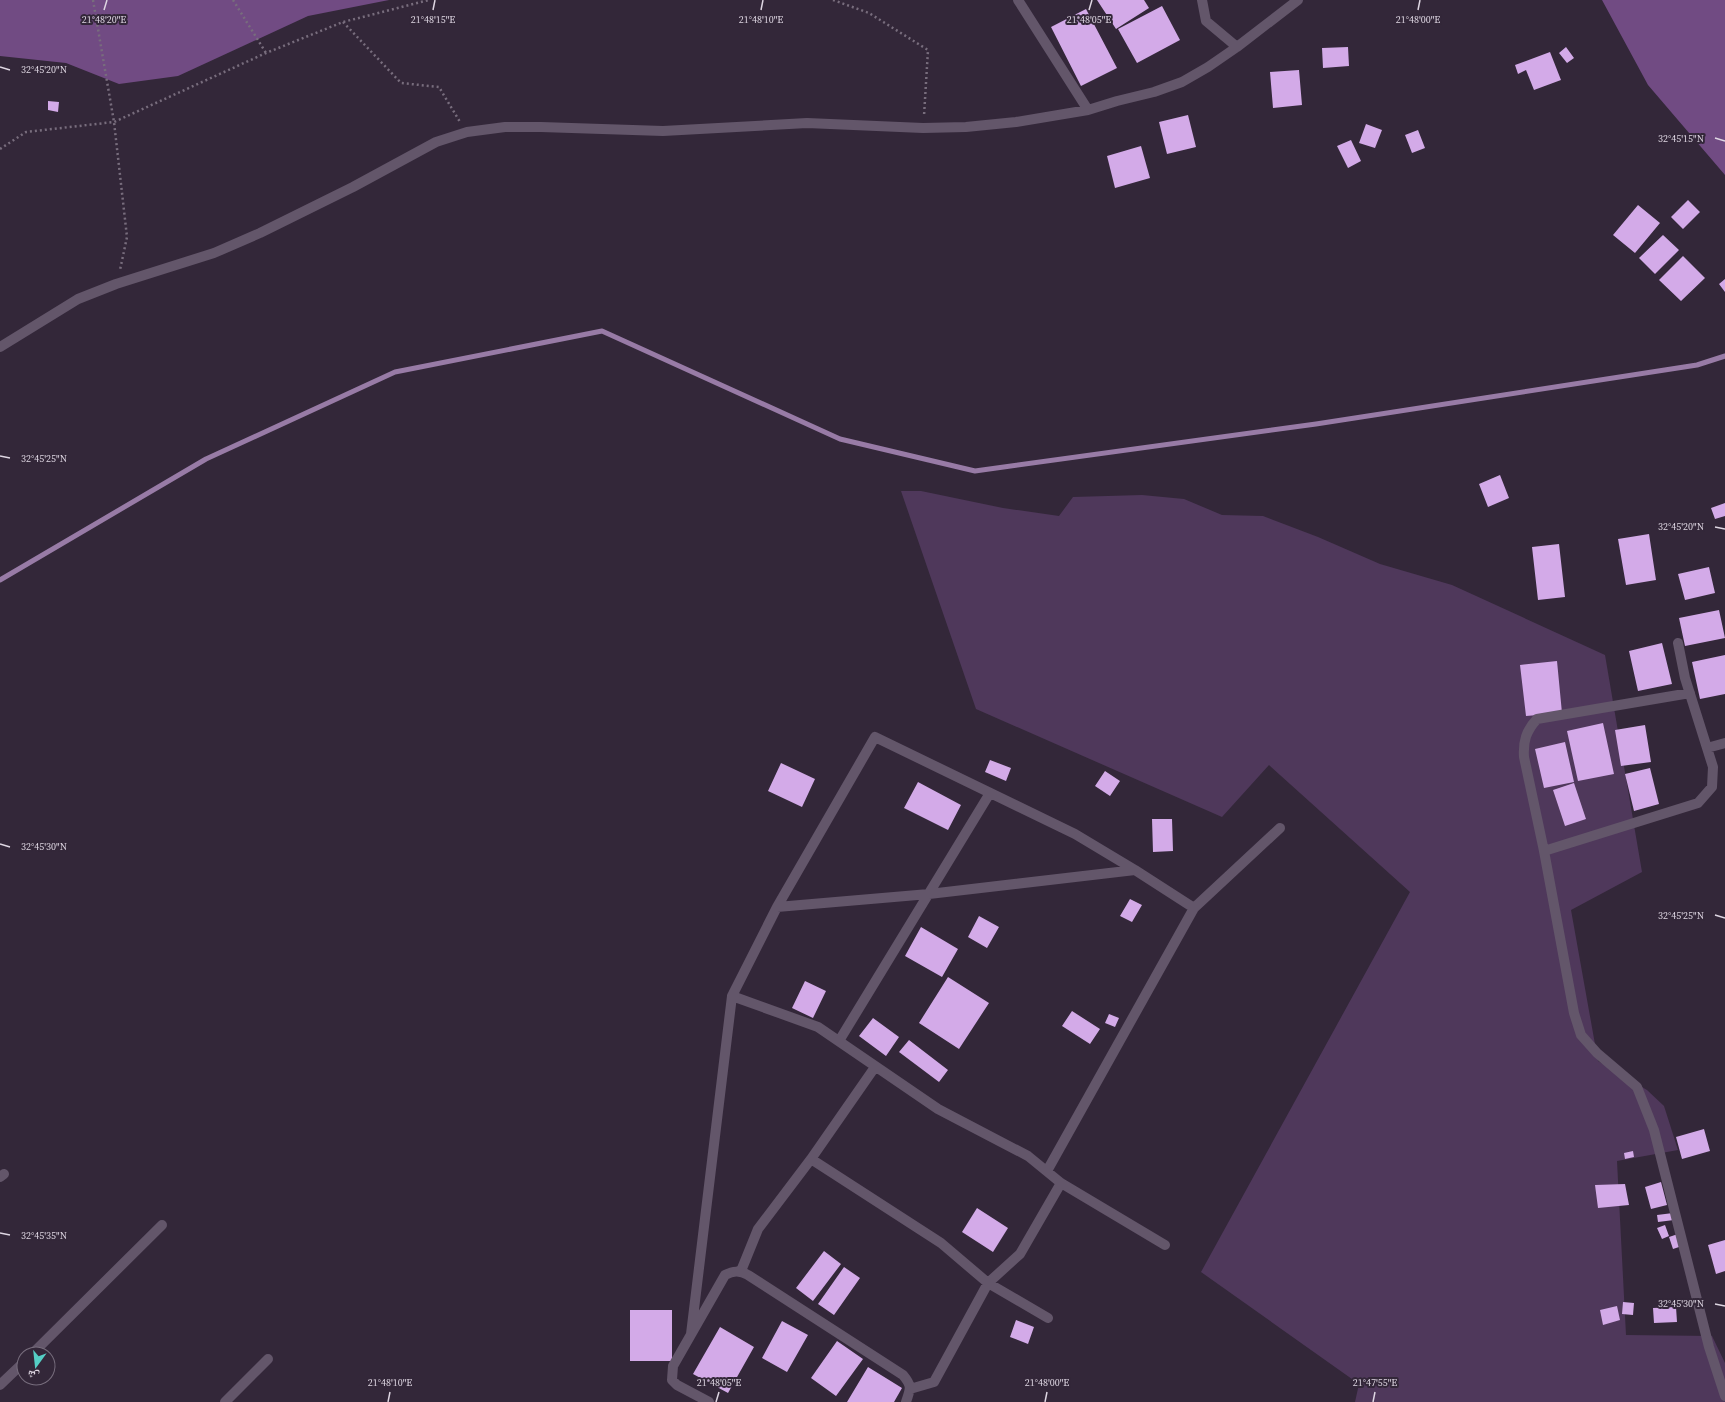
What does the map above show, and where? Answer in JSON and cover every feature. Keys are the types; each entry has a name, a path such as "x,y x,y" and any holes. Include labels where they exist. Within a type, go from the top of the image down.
{"street":[{"path":"1018,0 1088,110"},
{"path":"1202,0 1206,20 1236,47"},
{"path":"0,347 78,299 116,284 234,244 353,187 436,142 466,132 505,127 663,131 807,122 923,128 966,128 1016,122 1088,110 1154,92 1182,82 1208,68 1298,0"},
{"path":"1544,851 1698,803 1712,787 1713,767 1685,678 1678,643"},
{"path":"1690,694 1537,719 1529,727 1524,741 1524,757 1544,851 1574,1013 1581,1035 1596,1053 1637,1087 1642,1098 1654,1130 1702,1317 1725,1396"},
{"path":"691,1334 732,996 777,907 875,737 1075,834 1194,908"},
{"path":"1707,748 1725,743"},
{"path":"838,1041 930,894 990,793"},
{"path":"1047,1171 1194,908 1280,828"},
{"path":"777,907 930,894 1135,870"},
{"path":"732,996 818,1027 938,1109 1028,1156 1060,1183 1165,1245"},
{"path":"741,1271 758,1229 811,1159 875,1067"},
{"path":"811,1159 941,1243 988,1283 1048,1318"},
{"path":"910,1389 934,1382 988,1283 1020,1254 1060,1183"},
{"path":"40,1346 162,1225"},
{"path":"709,1402 683,1388 672,1380 673,1366 725,1275 733,1271 741,1271 903,1375 910,1383 910,1389 906,1402"},
{"path":"225,1402 268,1359"},
{"path":"0,1385 16,1370"},
{"path":"683,1388 696,1402"}],"path":[{"path":"93,0 114,122 127,237 116,284"},
{"path":"233,0 266,53"},
{"path":"0,149 26,132 114,122 266,53 343,22 429,0"},
{"path":"833,0 869,13 928,50 923,128"},
{"path":"343,22 401,83 439,88 466,132"}],"shaded area":[{"path":"0,0 389,0 308,16 178,76 119,84 66,63 0,56"},
{"path":"1602,0 1725,0 1725,175 1648,85"},
{"path":"901,491 921,491 1003,508 1059,516 1073,497 1142,495 1184,499 1222,515 1263,516 1318,537 1380,564 1452,585 1605,655 1642,872 1571,910 1598,1061 1647,1090 1664,1106 1678,1150 1617,1161 1626,1335 1712,1336 1725,1363 1725,1402 1355,1402 1359,1384 1201,1272 1410,892 1269,765 1222,817 976,709"}],"building":[{"path":"1097,0 1144,0 1149,8 1116,29"},
{"path":"1162,6 1180,40 1137,63 1118,29"},
{"path":"1086,9 1117,68 1081,86 1051,27"},
{"path":"1348,47 1349,66 1323,68 1322,48"},
{"path":"1566,47 1574,58 1567,63 1559,53"},
{"path":"1550,52 1561,80 1534,90 1526,70 1518,74 1515,65"},
{"path":"1299,70 1302,105 1273,108 1270,72"},
{"path":"48,101 59,102 58,112 48,110"},
{"path":"1188,115 1196,147 1167,154 1159,122"},
{"path":"1366,124 1382,130 1375,148 1359,143"},
{"path":"1418,130 1425,148 1412,153 1405,135"},
{"path":"1351,140 1361,161 1348,168 1337,146"},
{"path":"1141,146 1150,178 1115,188 1107,156"},
{"path":"1688,200 1700,212 1683,229 1671,217"},
{"path":"1638,205 1660,223 1635,253 1613,235"},
{"path":"1663,235 1679,250 1655,274 1639,258"},
{"path":"1683,256 1705,278 1681,301 1659,280"},
{"path":"1725,279 1725,292 1719,284"},
{"path":"1500,475 1509,498 1488,507 1479,484"},
{"path":"1725,503 1725,516 1715,519 1711,508"},
{"path":"1649,534 1656,580 1626,585 1618,539"},
{"path":"1559,544 1565,597 1538,600 1532,547"},
{"path":"1709,567 1715,593 1685,600 1678,574"},
{"path":"1719,610 1725,638 1685,646 1679,618"},
{"path":"1662,643 1672,684 1638,691 1629,651"},
{"path":"1725,655 1725,694 1700,699 1692,662"},
{"path":"1557,661 1562,713 1526,716 1520,665"},
{"path":"1603,723 1614,774 1578,781 1567,731"},
{"path":"1645,725 1651,762 1621,766 1615,730"},
{"path":"1565,742 1574,782 1544,788 1535,749"},
{"path":"990,760 1011,768 1006,781 985,772"},
{"path":"781,763 815,779 802,807 768,791"},
{"path":"1650,768 1659,804 1634,811 1625,774"},
{"path":"1105,771 1120,781 1110,796 1095,786"},
{"path":"918,782 961,805 948,830 904,808"},
{"path":"1574,783 1586,819 1565,826 1553,790"},
{"path":"1152,819 1172,819 1173,851 1153,852"},
{"path":"1130,899 1142,905 1132,922 1120,916"},
{"path":"979,916 999,927 987,948 968,937"},
{"path":"921,927 958,949 942,977 905,956"},
{"path":"948,977 989,1003 959,1049 919,1023"},
{"path":"805,981 826,991 813,1018 792,1008"},
{"path":"1072,1011 1100,1029 1090,1044 1062,1026"},
{"path":"1109,1014 1119,1018 1115,1027 1105,1023"},
{"path":"873,1018 899,1037 886,1056 859,1036"},
{"path":"909,1040 948,1070 939,1082 899,1052"},
{"path":"1704,1129 1710,1151 1682,1159 1676,1137"},
{"path":"1633,1151 1634,1157 1625,1159 1624,1153"},
{"path":"1661,1182 1667,1205 1651,1209 1645,1187"},
{"path":"1625,1184 1629,1205 1598,1208 1595,1185"},
{"path":"977,1208 1008,1228 993,1252 962,1232"},
{"path":"1673,1213 1674,1220 1658,1222 1657,1215"},
{"path":"1665,1225 1669,1236 1662,1239 1657,1228"},
{"path":"1678,1234 1682,1246 1673,1249 1669,1237"},
{"path":"1725,1240 1725,1271 1716,1274 1708,1245"},
{"path":"824,1251 841,1264 813,1301 796,1288"},
{"path":"844,1267 860,1278 834,1315 818,1304"},
{"path":"1623,1302 1634,1303 1633,1315 1622,1314"},
{"path":"1617,1306 1620,1320 1603,1325 1600,1310"},
{"path":"1676,1307 1677,1322 1654,1323 1653,1308"},
{"path":"630,1310 672,1310 672,1361 630,1361"},
{"path":"1016,1320 1034,1327 1028,1344 1010,1337"},
{"path":"782,1321 808,1335 787,1372 762,1358"},
{"path":"720,1327 754,1347 728,1393 693,1374"},
{"path":"837,1341 863,1359 836,1396 811,1378"},
{"path":"868,1367 902,1388 894,1402 847,1402"}],"waterway":[{"path":"0,580 206,459 395,372 602,331 840,439 975,471 1316,424 1697,365 1725,356"}]}
